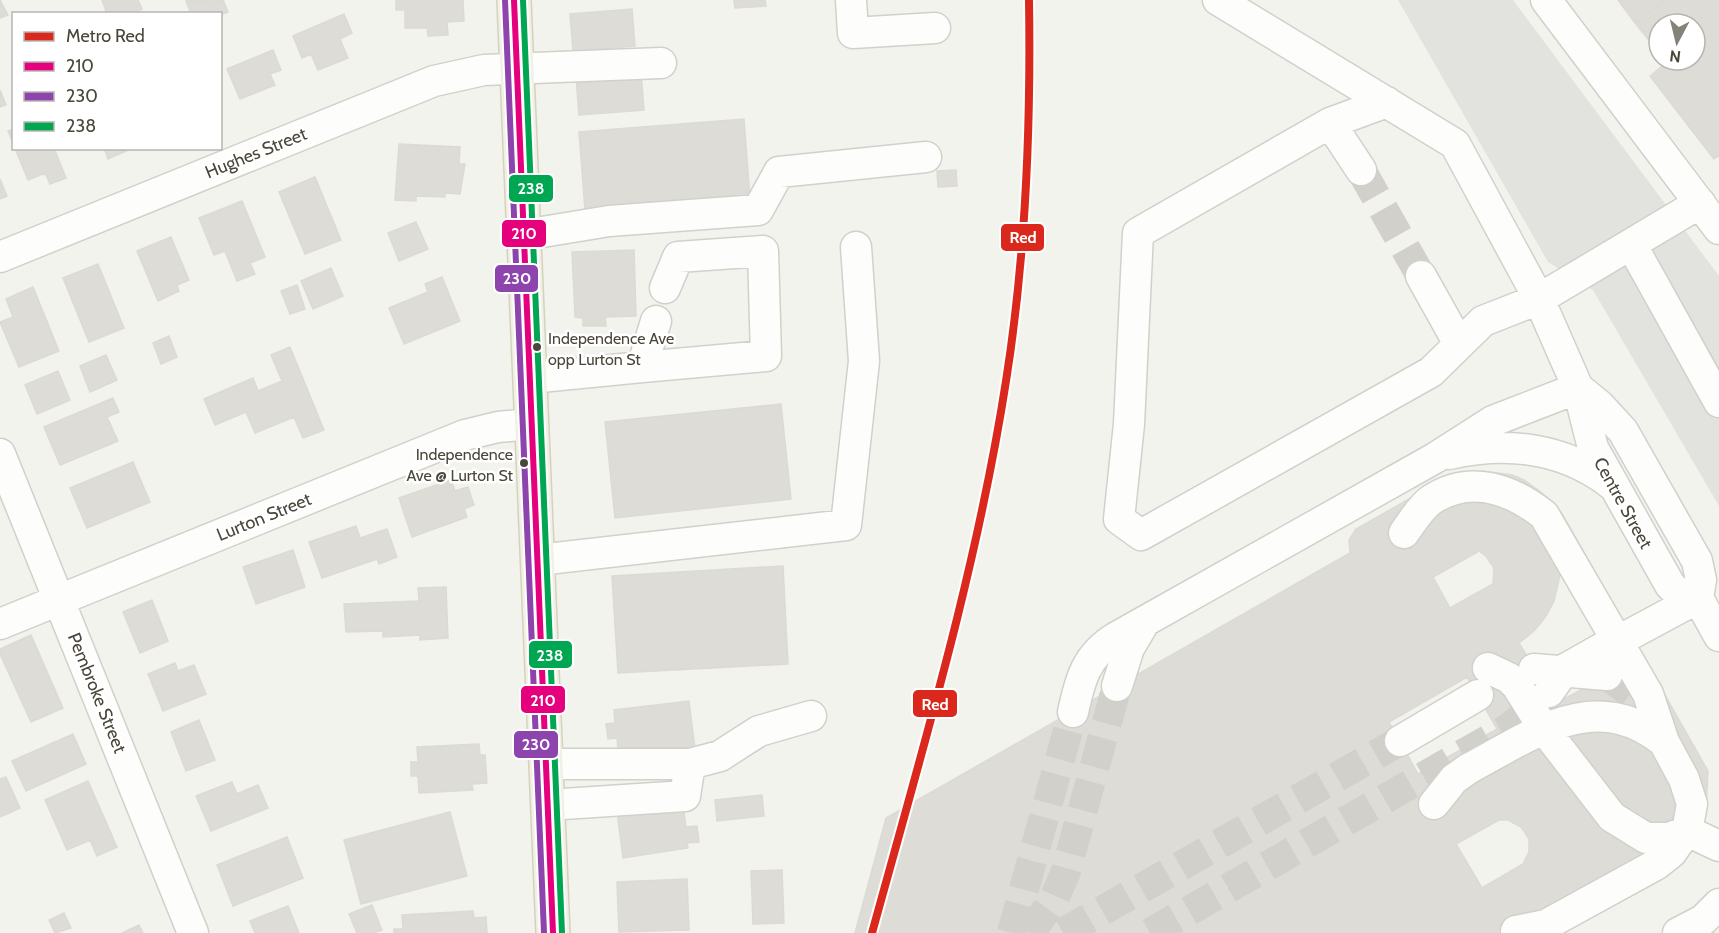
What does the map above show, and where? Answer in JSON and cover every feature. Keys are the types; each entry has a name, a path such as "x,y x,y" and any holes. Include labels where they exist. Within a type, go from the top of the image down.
{"main road":[{"path":"514,0 553,933"}],"street":[{"path":"851,0 853,33 935,28"},
{"name":"Centre Street","path":"1218,0 1455,144 1539,298 1578,388 1587,430 1612,484 1670,585 1677,592 1698,598 1700,570 1623,431 1599,405 1578,388"},
{"path":"1546,0 1719,229"},
{"name":"Hughes Street","path":"0,257 434,81 468,72 661,63"},
{"path":"1386,102 1330,123 1138,233 1129,424 1119,519 1141,535 1431,372 1483,321 1539,298 1700,203"},
{"path":"1330,123 1361,170"},
{"path":"524,235 609,221 758,210 779,172 926,157"},
{"path":"1631,244 1719,402"},
{"path":"538,560 846,525 864,362 856,247"},
{"path":"530,378 766,356 763,251 678,257 665,288"},
{"path":"1421,276 1459,344"},
{"path":"642,367 656,321"},
{"path":"1073,712 1078,686 1091,658 1102,646 1435,458 1494,421 1578,388"},
{"name":"Lurton Street","path":"0,624 465,435 498,427 531,424"},
{"path":"1435,458 1475,450 1534,449 1584,465 1612,484"},
{"name":"Pembroke Street","path":"0,454 193,933"},
{"path":"1320,522 1363,525 1384,487"},
{"path":"1404,533 1430,501 1458,489 1475,487 1506,492 1520,497 1533,506 1552,526 1648,694 1664,742 1689,792 1705,832"},
{"path":"1631,633 1698,598 1719,636"},
{"path":"1117,686 1129,648 1145,621"},
{"path":"1549,677 1605,661"},
{"path":"1488,668 1509,678 1516,686 1544,729 1602,806 1623,826 1646,838 1658,839 1705,832"},
{"path":"1400,741 1478,695"},
{"path":"1434,804 1455,779 1468,769 1544,729 1569,719 1598,715 1643,726 1664,742"},
{"path":"546,764 690,764 720,756 759,731 811,716"},
{"path":"548,805 685,796 690,764"},
{"path":"1516,931 1546,925 1643,873 1705,832"}],"shaded area":[{"path":"1398,0 1513,0 1719,276 1719,506 1593,290 1548,262"}],"building":[{"path":"0,0 8,15 0,18"},
{"path":"102,0 138,0 142,9 135,12 106,12"},
{"path":"223,0 228,12 222,14 222,12 190,12 186,1"},
{"path":"396,0 463,0 464,21 447,22 448,35 428,36 427,28 405,28 405,10 396,10"},
{"path":"734,0 765,0 766,6 735,8"},
{"path":"1618,0 1665,0 1647,12 1635,23"},
{"path":"1665,0 1719,0 1719,156 1714,159 1650,76 1655,72 1707,72 1707,12 1649,12"},
{"path":"632,9 635,46 573,51 570,14"},
{"path":"344,14 352,33 340,39 348,58 318,70 311,54 302,58 293,36"},
{"path":"1647,14 1647,38 1635,23"},
{"path":"273,50 281,70 270,74 275,85 240,99 227,69"},
{"path":"641,72 644,110 579,115 576,77"},
{"path":"0,90 6,105 0,107"},
{"path":"744,119 750,198 585,210 579,132"},
{"path":"399,144 460,147 459,164 465,164 460,194 445,193 445,197 416,196 416,201 395,200"},
{"path":"16,150 55,150 66,178 50,184 45,173 28,180"},
{"path":"105,150 128,150 108,159"},
{"path":"956,170 957,186 938,187 937,171"},
{"path":"315,177 341,240 305,254 279,192"},
{"path":"0,179 7,196 0,199"},
{"path":"242,201 265,257 250,263 255,274 237,281 225,251 214,255 199,218"},
{"path":"416,222 428,249 399,261 388,233"},
{"path":"171,237 189,280 177,285 179,291 158,301 137,251"},
{"path":"634,250 636,316 605,317 606,326 583,326 583,318 575,317 572,252"},
{"path":"98,264 124,328 89,342 63,278"},
{"path":"331,268 343,296 313,309 301,281"},
{"path":"442,277 460,321 404,344 389,308 428,292 425,284"},
{"path":"297,285 305,309 290,314 281,291"},
{"path":"33,287 59,351 19,367 0,322 13,317 6,299"},
{"path":"169,336 177,357 161,364 153,343"},
{"path":"290,347 324,430 303,438 294,417 255,433 246,412 215,425 204,399 253,378 258,391 282,381 271,355"},
{"path":"106,355 117,380 90,392 80,366"},
{"path":"58,371 70,400 37,414 25,385"},
{"path":"113,398 119,412 107,417 118,441 60,465 44,427"},
{"path":"781,404 791,499 615,518 605,422"},
{"path":"133,462 150,502 87,528 70,488"},
{"path":"1482,471 1512,475 1524,480 1542,493 1561,512 1708,771 1706,809 1670,871 1661,880 1562,933 855,933 886,818 1350,553 1349,540 1356,529 1432,486","holes":["1479,551 1486,556 1494,568 1493,584 1450,608 1433,577","1561,571 1612,661 1602,679 1564,699 1556,698 1549,692 1519,643 1535,630 1554,601","1467,677 1497,729 1418,774 1389,722","1499,820 1508,820 1521,827 1529,839 1529,852 1523,864 1482,888 1456,844"]},
{"path":"451,480 455,491 468,487 474,505 464,509 467,517 412,537 399,498"},
{"path":"356,526 360,538 387,529 397,557 379,564 377,559 322,578 309,542"},
{"path":"293,550 305,587 256,604 243,567"},
{"path":"783,566 788,664 618,673 612,576"},
{"path":"446,587 448,638 420,640 420,635 383,637 383,631 346,632 344,604 419,601 418,588"},
{"path":"152,600 168,641 140,653 123,612"},
{"path":"31,635 63,708 31,722 0,654 0,649"},
{"path":"175,663 178,671 194,665 206,694 163,711 148,674"},
{"path":"689,701 695,749 619,758 617,738 608,739 606,724 615,723 614,710"},
{"path":"199,720 215,760 186,771 171,732"},
{"path":"73,734 86,764 26,791 12,761"},
{"path":"479,744 480,755 485,755 487,783 472,784 473,790 419,793 418,776 411,776 411,762 418,762 417,747"},
{"path":"6,777 20,808 0,817 0,779"},
{"path":"88,781 117,847 97,856 90,840 67,850 45,800"},
{"path":"232,782 237,794 258,785 268,808 211,831 196,796"},
{"path":"762,795 764,816 717,821 715,800"},
{"path":"683,805 686,827 697,826 699,842 687,843 688,848 623,858 617,812"},
{"path":"450,812 467,876 361,904 344,840"},
{"path":"287,837 303,878 233,906 217,865"},
{"path":"782,870 784,923 753,924 751,871"},
{"path":"687,879 689,930 619,932 617,882"},
{"path":"372,905 382,930 374,933 357,933 349,914"},
{"path":"288,906 299,933 255,933 250,921"},
{"path":"473,911 474,918 486,917 487,933 394,933 394,929 403,929 402,915"},
{"path":"64,913 71,928 55,933 49,920"},
{"path":"139,925 143,933 122,933"}],"tunnel":[{"path":"1361,170 1421,276"},
{"path":"1607,675 1643,702 1657,717"},
{"path":"1030,933 1054,899 1065,874 1117,686"},
{"path":"1150,933 1507,729 1539,704 1549,692"},
{"path":"1012,933 1073,712"},
{"path":"1063,933 1400,741"}],"metro line":[{"name":"Red","path":"872,933 929,728 964,590 980,521 1006,381 1013,334 1026,191 1029,0"}],"transit line":[{"name":"230","path":"505,0 544,933"},
{"name":"210","path":"514,0 553,933"},
{"name":"238","path":"523,0 562,933"}],"place":[{"name":"Independence Ave opp Lurton St","path":"537,347"},
{"name":"Independence Ave @ Lurton St","path":"524,463"}]}
